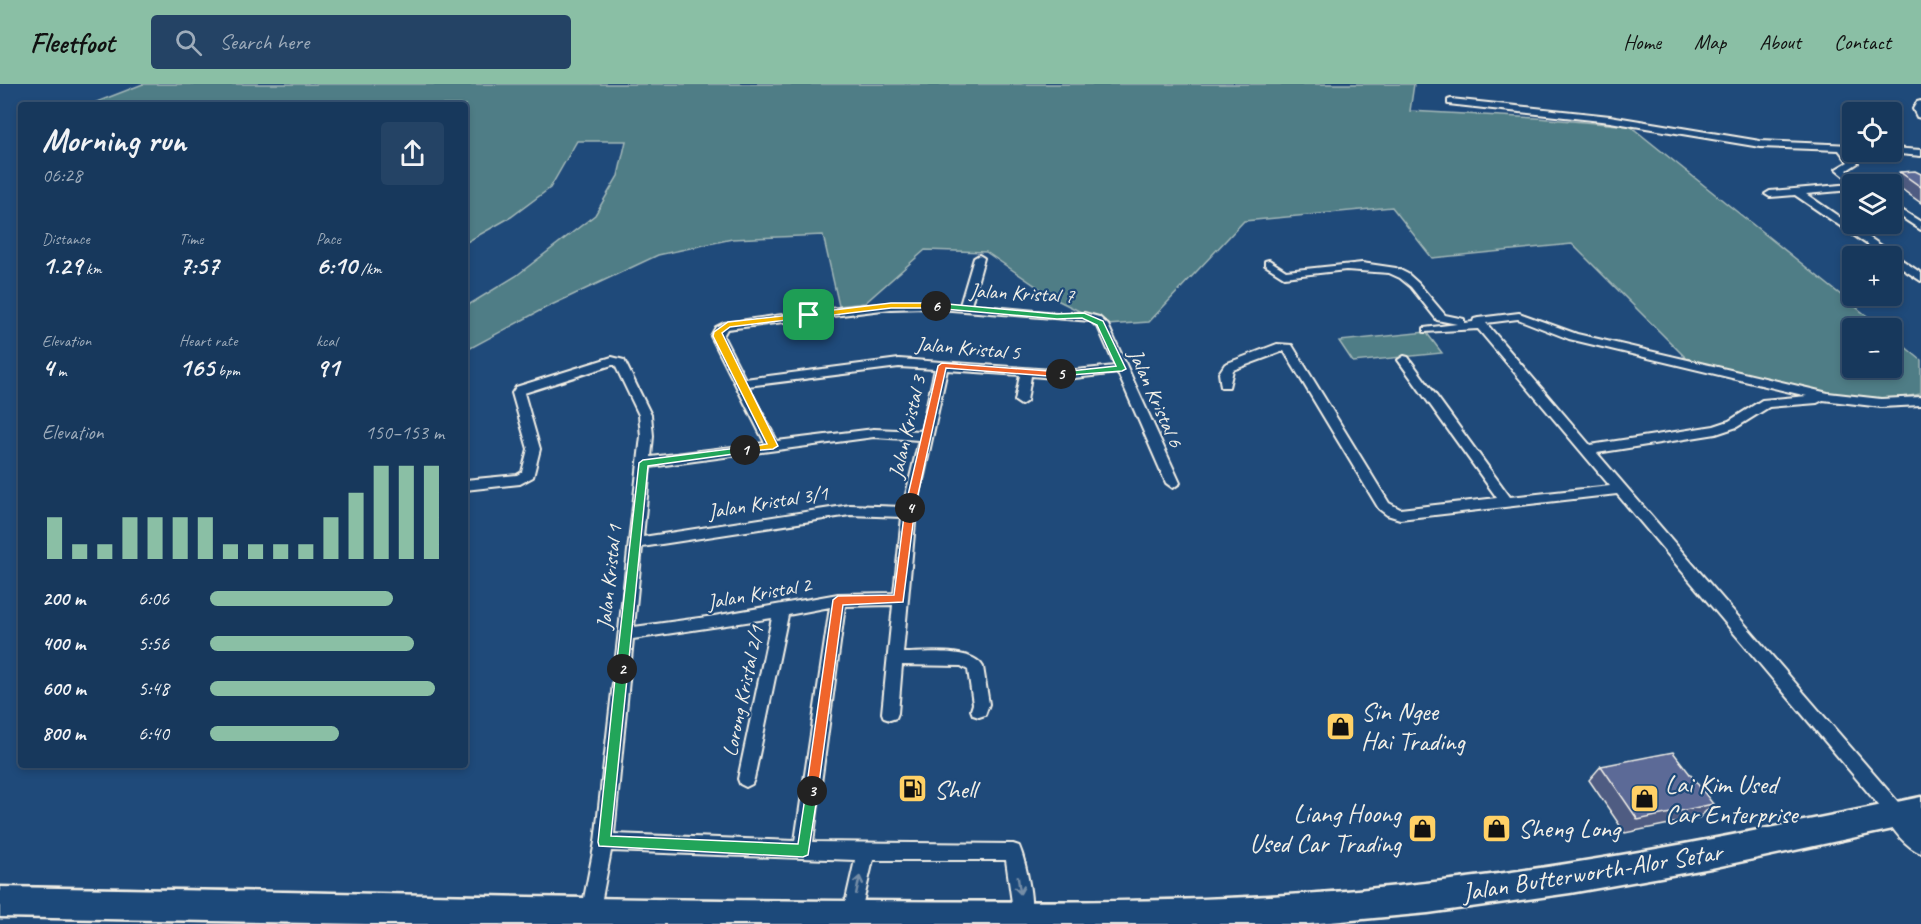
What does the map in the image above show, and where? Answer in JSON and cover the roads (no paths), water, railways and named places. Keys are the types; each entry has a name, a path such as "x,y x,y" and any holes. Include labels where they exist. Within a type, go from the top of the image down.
{"main road":[{"name":"Jalan Butterworth-Alor Setar","path":"0,902 217,905 318,917 590,914 851,917 895,921 1112,917 1351,905 1515,887 1677,860 1909,813"}],"street":[{"path":"1450,102 1610,119 1760,144 1841,147 1853,163 1841,169 1846,174"},
{"path":"1921,105 1919,109 1921,114"},
{"path":"1902,152 1921,153"},
{"path":"1770,194 1842,188"},
{"path":"1797,192 1875,246"},
{"path":"1902,214 1921,227"},
{"path":"964,309 979,258"},
{"path":"1269,263 1284,274 1337,267 1362,267 1396,272 1410,281 1441,318 1449,321 1479,323 1621,489 1909,813 1921,841"},
{"path":"1902,265 1921,278"},
{"name":"Jalan Kristal 7","path":"741,383 717,336 720,329 728,325 891,306 926,305 1057,316 1084,316 1095,319 1104,327"},
{"path":"1428,330 1519,316 1573,337 1828,397 1881,404 1921,401"},
{"name":"Jalan Kristal 6","path":"1104,327 1173,483"},
{"path":"1225,384 1225,373 1233,364 1281,347 1288,348 1384,506 1392,512 1400,514 1621,489"},
{"path":"1404,360 1507,502"},
{"name":"Jalan Kristal 1","path":"468,485 520,479 528,474 534,449 518,393 520,390 567,374 616,361 620,363 645,415 647,436 604,842 590,914"},
{"name":"Jalan Kristal 5","path":"741,383 898,363 1066,375 1122,369"},
{"name":"Jalan Kristal 3","path":"890,713 909,512 942,366"},
{"path":"1021,401 1026,373"},
{"path":"741,383 773,446"},
{"path":"1587,450 1716,430 1733,424 1766,403 1828,397"},
{"path":"643,463 874,433 926,436"},
{"name":"Jalan Kristal 3/1","path":"635,543 850,510 909,512"},
{"name":"Jalan Kristal 2","path":"626,634 781,611 838,600 899,599"},
{"path":"803,850 838,600"},
{"name":"Lorong Kristal 2/1","path":"746,779 781,611"},
{"path":"896,658 964,660 971,663 975,667 981,704 979,710"},
{"path":"604,842 866,852 1013,852 1020,889 1022,918"},
{"path":"851,917 866,852"}],"place":[{"name":"Sin Ngee Hai Trading","path":"1340,726"},
{"name":"Shell","path":"913,789"},
{"name":"Lai Kim Used Car Enterprise","path":"1644,799"},
{"name":"Liang Hoong Used Car Trading","path":"1422,828"},
{"name":"Sheng Long","path":"1497,828"}]}
